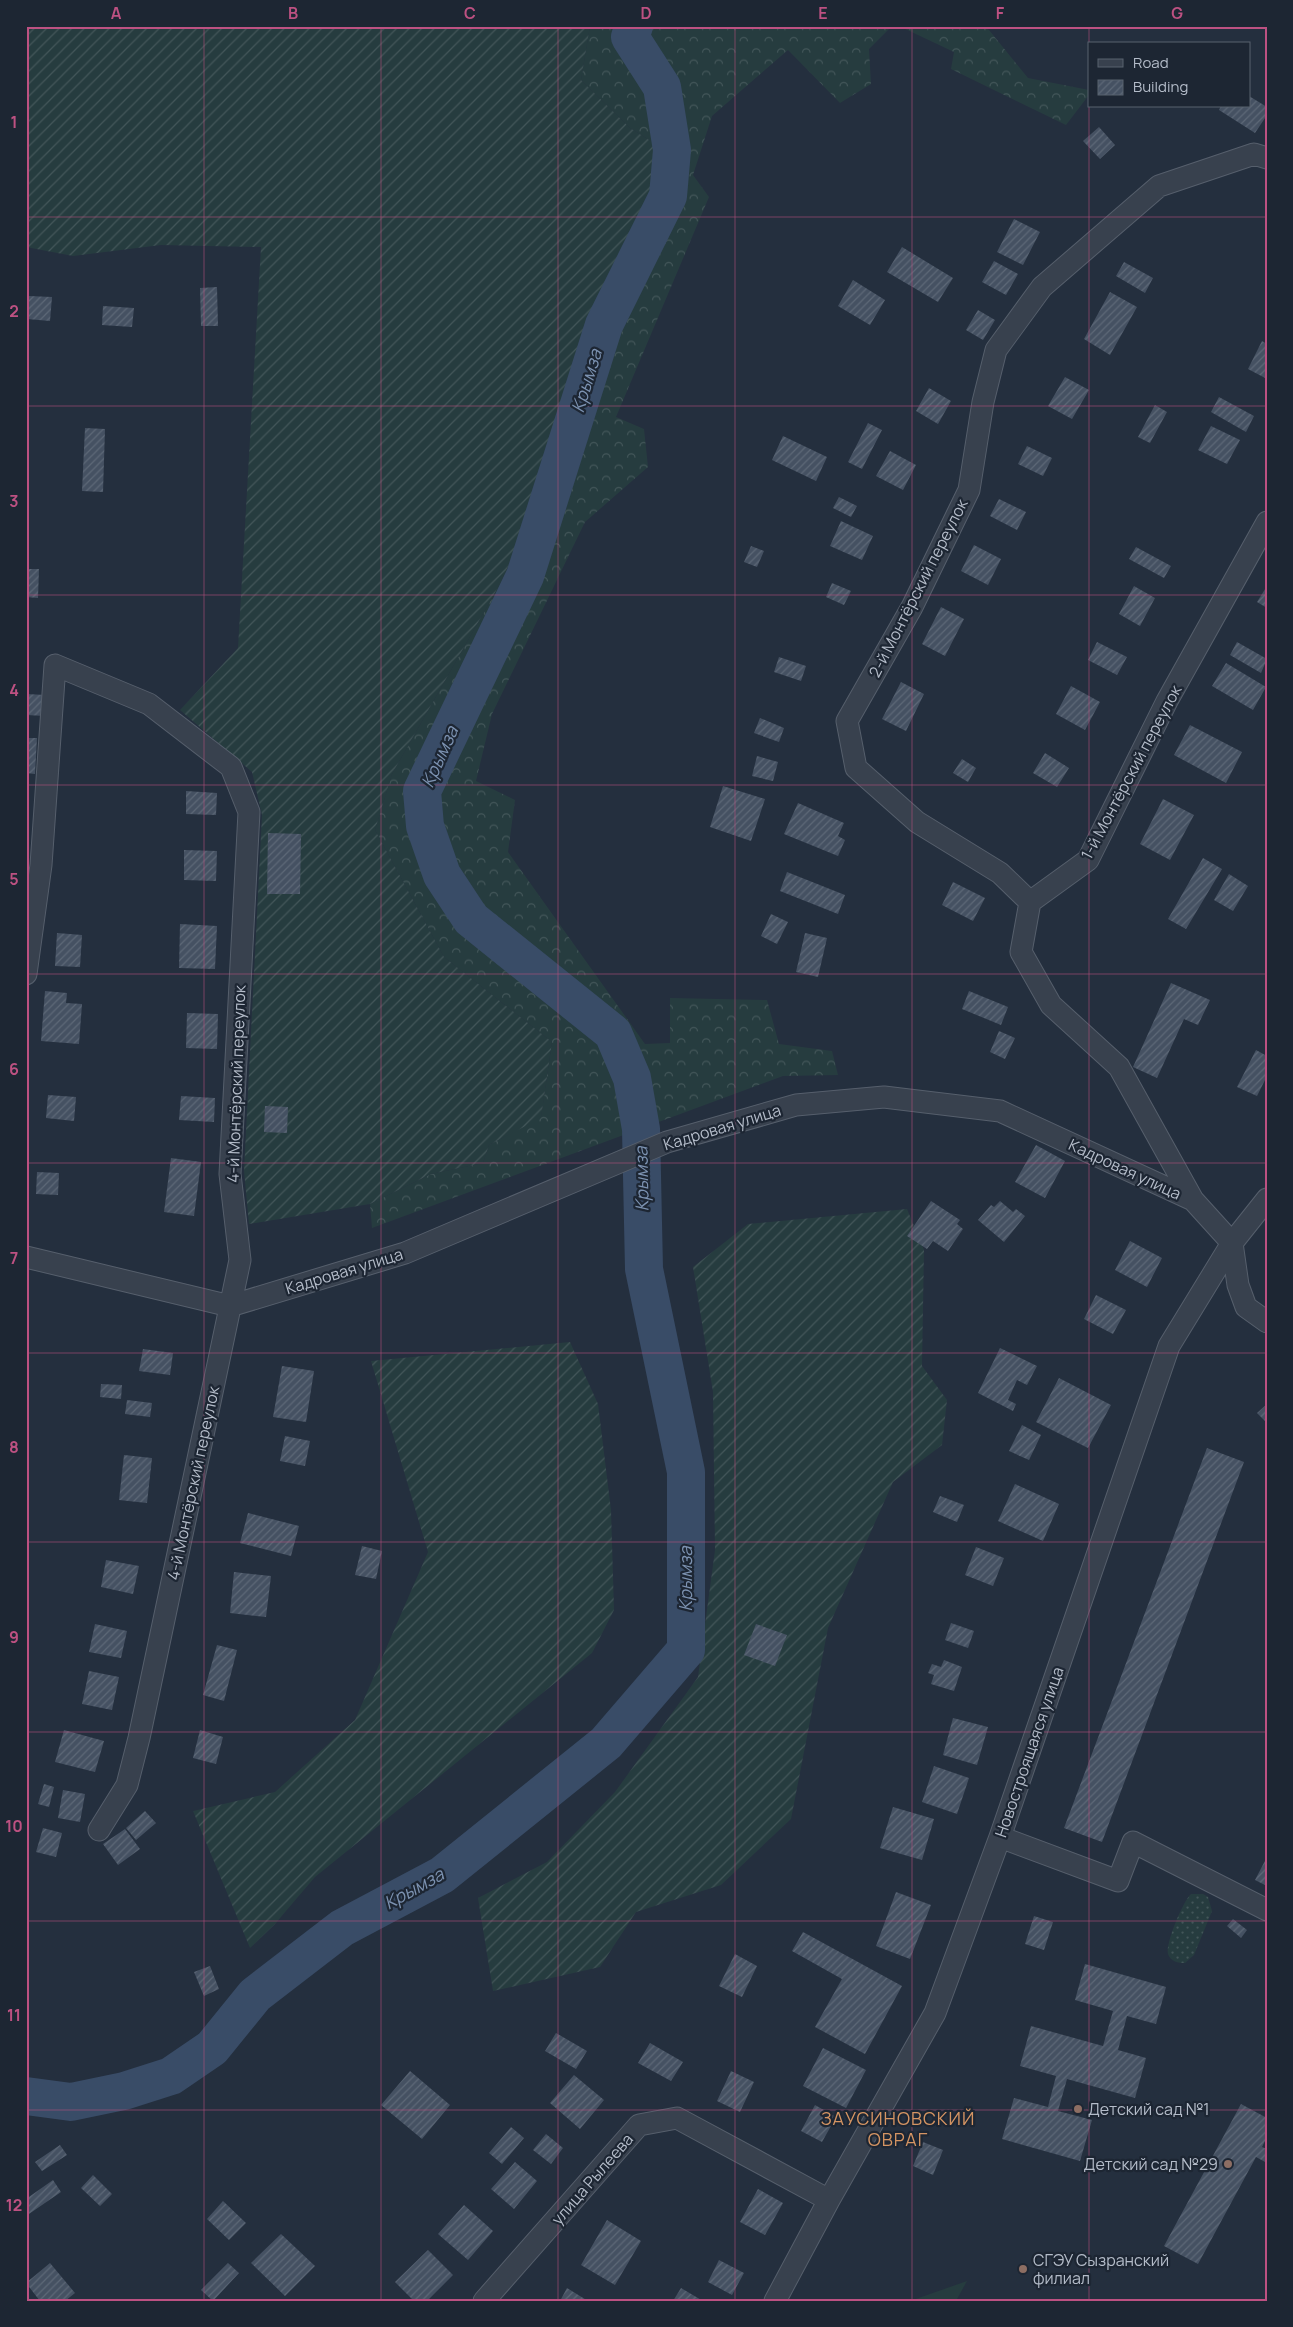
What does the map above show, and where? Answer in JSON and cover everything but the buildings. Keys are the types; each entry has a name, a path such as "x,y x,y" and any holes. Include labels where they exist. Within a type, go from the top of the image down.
{"street":[{"name":"2-й Монтёрский переулок","path":"1030,902 1000,873 917,822 856,768 847,721 912,607 969,490 983,402 996,350 1042,287 1160,186 1254,154 1267,158"},
{"name":"1-й Монтёрский переулок","path":"1030,902 1088,860 1167,701 1267,522"},
{"name":"4-й Монтёрский переулок","path":"26,974 41,865 55,665 149,704 231,766 249,812 230,1174 240,1260 139,1738 127,1785 99,1830"},
{"path":"1030,902 1021,952 1050,1005 1119,1067 1193,1200"},
{"name":"Кадровая улица","path":"230,1306 405,1253 667,1142 796,1105 884,1098 1000,1111 1193,1200 1232,1243"},
{"name":"Новостроящаяся улица","path":"775,2301 829,2200 935,2013 1000,1837 1169,1346 1232,1243 1267,1199"},
{"path":"1232,1243 1238,1285 1246,1307 1267,1322"},
{"path":"26,1257 230,1306"},
{"path":"1000,1837 1118,1881 1133,1842 1267,1910"},
{"name":"улица Рылеева","path":"484,2301 639,2125 677,2118 829,2200"}],"green space":[{"path":"26,26 590,26 581,80 630,128 654,143 659,215 603,296 579,355 592,372 574,458 537,503 501,582 392,774 375,830 444,957 552,1042 541,1118 489,1145 483,1163 431,1174 370,1204 249,1224 244,1171 262,815 252,772 180,710 238,648 261,247 161,245 73,256 26,247"},
{"path":"590,26 892,26 869,49 871,84 840,103 788,50 712,116 693,175 709,197 616,417 644,429 648,467 585,522 492,714 476,781 515,800 508,852 645,1044 670,1043 670,998 767,1000 779,1044 832,1051 838,1075 783,1076 372,1228 370,1204 431,1174 483,1163 489,1145 541,1117 552,1042 444,957 375,830 392,774 501,582 537,503 574,458 592,372 579,355 603,296 659,215 654,143 630,128 581,80"},
{"path":"899,26 981,26 989,30 1028,78 1088,90 1088,96 1066,125 951,69 954,52"},
{"path":"907,1209 924,1250 922,1366 947,1400 942,1445 893,1482 828,1628 791,1819 721,1885 636,1912 600,1967 493,1991 478,1898 547,1862 615,1792 698,1677 715,1550 713,1392 693,1267 748,1224"},
{"path":"570,1342 598,1404 611,1510 614,1610 592,1653 315,1877 274,1925 250,1948 193,1811 275,1792 355,1720 428,1552 371,1361"},
{"path":"1191,1894 1203,1894 1208,1897 1212,1911 1194,1955 1185,1963 1180,1963 1171,1959 1168,1954 1169,1941 1175,1923"},
{"path":"967,2281 956,2301 910,2301"}],"waterway":[{"name":"Крымза","path":"26,2096 71,2102 124,2091 171,2076 212,2048 255,1995 342,1928 442,1875 606,1743 686,1650 686,1472 644,1269 641,1129 632,1078 613,1033 471,919 442,875 425,826 422,791 525,576 604,325 668,196 672,150 662,87 630,37 634,26"}],"place":[{"name":"Детский сад №1","path":"1078,2109"},
{"name":"Детский сад №29","path":"1228,2164"},
{"name":"СГЭУ Сызранский филиал","path":"1023,2269"}],"district":[{"name":"ЗАУСИНОВСКИЙ ОВРАГ","path":"898,2129"}]}
